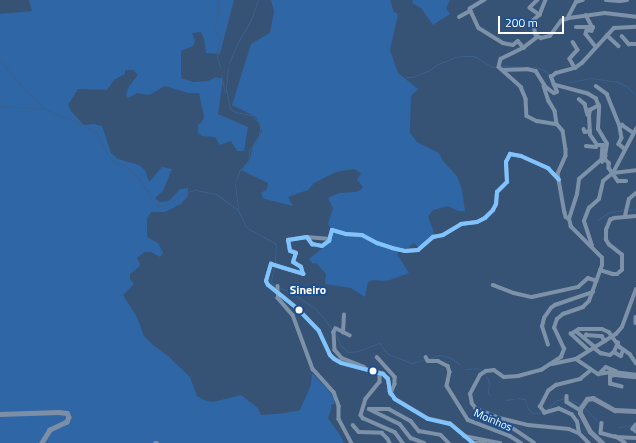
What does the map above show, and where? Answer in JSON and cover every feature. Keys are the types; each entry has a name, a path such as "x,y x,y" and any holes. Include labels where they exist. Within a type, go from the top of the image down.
{"main road":[{"path":"602,443 590,432 581,416 582,407 592,398 615,410 636,411"},
{"path":"0,414 67,413 69,417 67,422 50,430 42,443"}],"street":[{"path":"459,17 472,7 485,0"},
{"path":"538,0 530,8 540,15"},
{"path":"538,37 533,21 540,15 546,0"},
{"path":"567,20 576,2 583,0"},
{"path":"606,0 628,0"},
{"path":"470,10 477,20 479,28 503,43 513,45 518,40 524,48"},
{"path":"557,124 536,121 527,116 524,93 521,87 499,65 501,59 524,48 538,37 550,36 561,21 586,15 616,13 636,17"},
{"path":"586,15 593,27"},
{"path":"576,27 593,27"},
{"path":"593,27 592,30 587,31 586,34 596,47"},
{"path":"503,70 532,70 538,74 543,82 554,93 557,92 551,77 575,68 582,63 616,27 636,27"},
{"path":"607,35 619,46"},
{"path":"622,36 629,44 636,44"},
{"path":"573,42 578,50 570,59 575,68"},
{"path":"534,443 475,408 470,399 470,394 480,375 486,371 491,370 502,377 510,378 534,373 552,364 561,357 564,352 554,328 557,319 563,314 586,305 593,292 600,270 602,258 571,227 569,219 566,218 559,180 559,170 566,154 563,131 557,124 556,111 549,101 543,82"},
{"path":"554,85 588,94 596,99 599,105 598,129 607,144 606,154 579,179 577,194 569,219"},
{"path":"596,86 607,94 620,127 622,138 619,144 625,149"},
{"path":"579,99 585,104 589,116"},
{"path":"597,144 590,132 589,116 590,110 599,105"},
{"path":"592,247 584,221 589,208 599,199 603,181 613,173 625,149 635,134 622,125 620,127"},
{"path":"584,129 585,132 590,132"},
{"path":"586,146 596,147 597,144 603,144 602,159"},
{"path":"306,237 312,244 327,244 330,239 331,230 346,234 362,235 377,243 405,251 418,250 433,237 443,235 461,224 477,222 485,218 493,210 496,204 497,192 507,182 506,162 510,154 521,156 548,168 559,180"},
{"path":"598,163 605,159 618,181 626,181"},
{"path":"613,173 636,170"},
{"path":"626,216 629,199 636,193"},
{"path":"628,209 634,216"},
{"path":"600,270 614,274 617,274 622,270 622,255 609,245 605,235 610,220 614,218 634,216"},
{"path":"330,239 306,237 288,240 290,251 296,253 293,262 301,267 303,274 271,264 266,281 268,285 299,310 319,331 330,355 334,359 341,363 380,373 388,379 391,394 396,399 424,417 444,422 473,443 485,443"},
{"path":"493,285 514,293 532,297 578,287 588,278 597,281"},
{"path":"277,287 279,294 278,298 293,315 313,369 334,392 339,406 340,419 352,443"},
{"path":"552,364 576,359 613,336 622,327 636,289"},
{"path":"548,345 542,327 544,318 551,308 555,305 577,298 589,291 593,292"},
{"path":"343,333 344,315"},
{"path":"636,318 636,323"},
{"path":"350,336 338,329 334,331 334,346 337,353 342,358 365,369"},
{"path":"589,351 571,334 579,329 602,329 613,336 618,344 630,354 636,363"},
{"path":"576,331 605,354 614,352 621,356 624,350"},
{"path":"584,338 586,335 602,336 605,341"},
{"path":"614,352 618,344"},
{"path":"377,357 395,378 395,384 391,394"},
{"name":"Moinhos","path":"427,359 438,361 448,366 450,372 447,386 468,420 510,436 521,443"},
{"path":"576,359 598,374 619,372 636,376"},
{"path":"579,433 577,422 572,415 559,409 543,411 540,406 548,391 556,385 580,379 591,370"},
{"path":"380,373 380,382 366,399 361,415 363,418 395,432 403,443"},
{"path":"622,387 610,384 610,376 636,376"},
{"path":"567,398 567,402 582,407"},
{"path":"364,406 400,424 411,438 424,443"},
{"path":"475,408 514,422 541,427 564,427 579,433 589,443"},
{"path":"369,409 389,409 411,420 419,431 441,435 449,443"},
{"path":"353,424 359,432 382,433 390,443"},
{"path":"601,425 601,433 636,438"},
{"path":"464,436 500,443"},
{"path":"616,436 625,443"}],"shaded area":[{"path":"29,0 234,0 220,54 206,53 204,39 201,32 192,33 195,41 193,46 181,51 181,78 193,82 208,81 216,77 223,79 218,114 248,127 244,151 237,151 231,141 220,145 215,137 202,136 198,133 198,125 202,122 204,117 199,93 188,93 165,86 149,95 137,93 128,98 126,95 129,86 138,75 133,70 125,70 125,74 114,80 107,90 78,89 68,105 71,111 84,125 94,124 102,126 111,153 118,159 139,165 145,170 149,182 162,167 172,169 163,191 155,198 157,200 160,202 169,201 180,189 188,188 188,196 181,204 165,212 151,212 147,219 147,237 158,243 163,253 160,257 151,252 145,252 137,258 140,264 139,267 130,274 130,279 134,284 123,295 137,317 144,336 190,377 197,396 204,400 213,402 241,395 258,408 261,415 300,410 311,385 312,373 334,398 334,404 331,405 328,418 344,443 0,443 0,14 32,11"},
{"path":"271,0 390,0 394,12 398,14 390,50 398,73 418,89 411,96 410,133 417,142 439,153 443,161 457,176 462,190 465,211 458,211 448,206 433,210 428,217 433,229 434,237 419,248 414,243 406,250 400,250 397,254 409,273 390,280 374,280 368,282 365,297 351,288 325,284 326,274 316,263 313,264 309,259 332,240 332,230 328,224 333,208 328,198 339,193 356,192 362,189 363,187 357,180 361,173 354,169 336,172 314,183 308,190 288,197 293,206 264,199 261,193 267,189 268,183 241,170 250,159 253,145 262,131 256,117 232,105 251,44 270,33 274,11"},
{"path":"413,0 450,0 446,8 450,14 433,25 421,8 412,3"}],"waterway":[{"path":"219,0 218,15 213,29 220,38 217,56 220,68"},
{"path":"229,63 237,44 251,20 258,0"},
{"path":"406,77 412,77 428,71 438,64 455,57 464,56 474,56 492,67 497,67"},
{"path":"0,60 23,88 44,108"},
{"path":"501,66 535,67 544,70 550,75"},
{"path":"228,68 226,88 230,108 235,112 251,115 260,123 258,138 249,151 248,165 240,169 236,180"},
{"path":"221,74 224,90 226,92"},
{"path":"570,82 590,78 617,82 626,86 636,95"},
{"path":"0,106 45,109 83,125"},
{"path":"84,126 97,133 104,148 115,163 122,164 135,174 149,193 151,200 158,206 168,205"},
{"path":"235,184 238,209"},
{"path":"169,204 183,193 195,190 216,194 238,210 245,225 249,229 276,244 275,263"},
{"path":"629,210 636,209"},
{"path":"598,220 609,212 625,210"},
{"path":"274,266 271,282 277,287"},
{"path":"280,288 289,291 316,309 334,331"},
{"path":"336,334 340,345 348,352 358,351 379,343 388,354 412,363 440,355 451,358 459,364"},
{"path":"465,369 476,368 483,371"},
{"path":"485,374 489,382 488,393 490,395"},
{"path":"517,398 525,399 528,409 533,413 542,412"},
{"path":"545,411 555,401 565,398"},
{"path":"506,400 513,399"},
{"path":"568,399 582,405"},
{"path":"584,407 601,425"},
{"path":"619,427 631,425 636,428"}],"transit line":[{"path":"473,443 450,424 428,419 395,399 390,392 388,379 383,374 341,363 334,359 330,355 319,331 299,310 268,285 266,281 271,264 303,274 301,267 293,262 296,253 290,251 288,240 307,237 312,244 322,246 329,241 332,230 346,234 362,235 377,243 392,248 405,251 418,250 433,237 443,235 461,224 477,222 485,218 493,210 496,204 497,192 507,182 506,162 510,154 521,156 548,168 559,180"}],"district":[{"name":"Sineiro","path":"308,290"}]}
